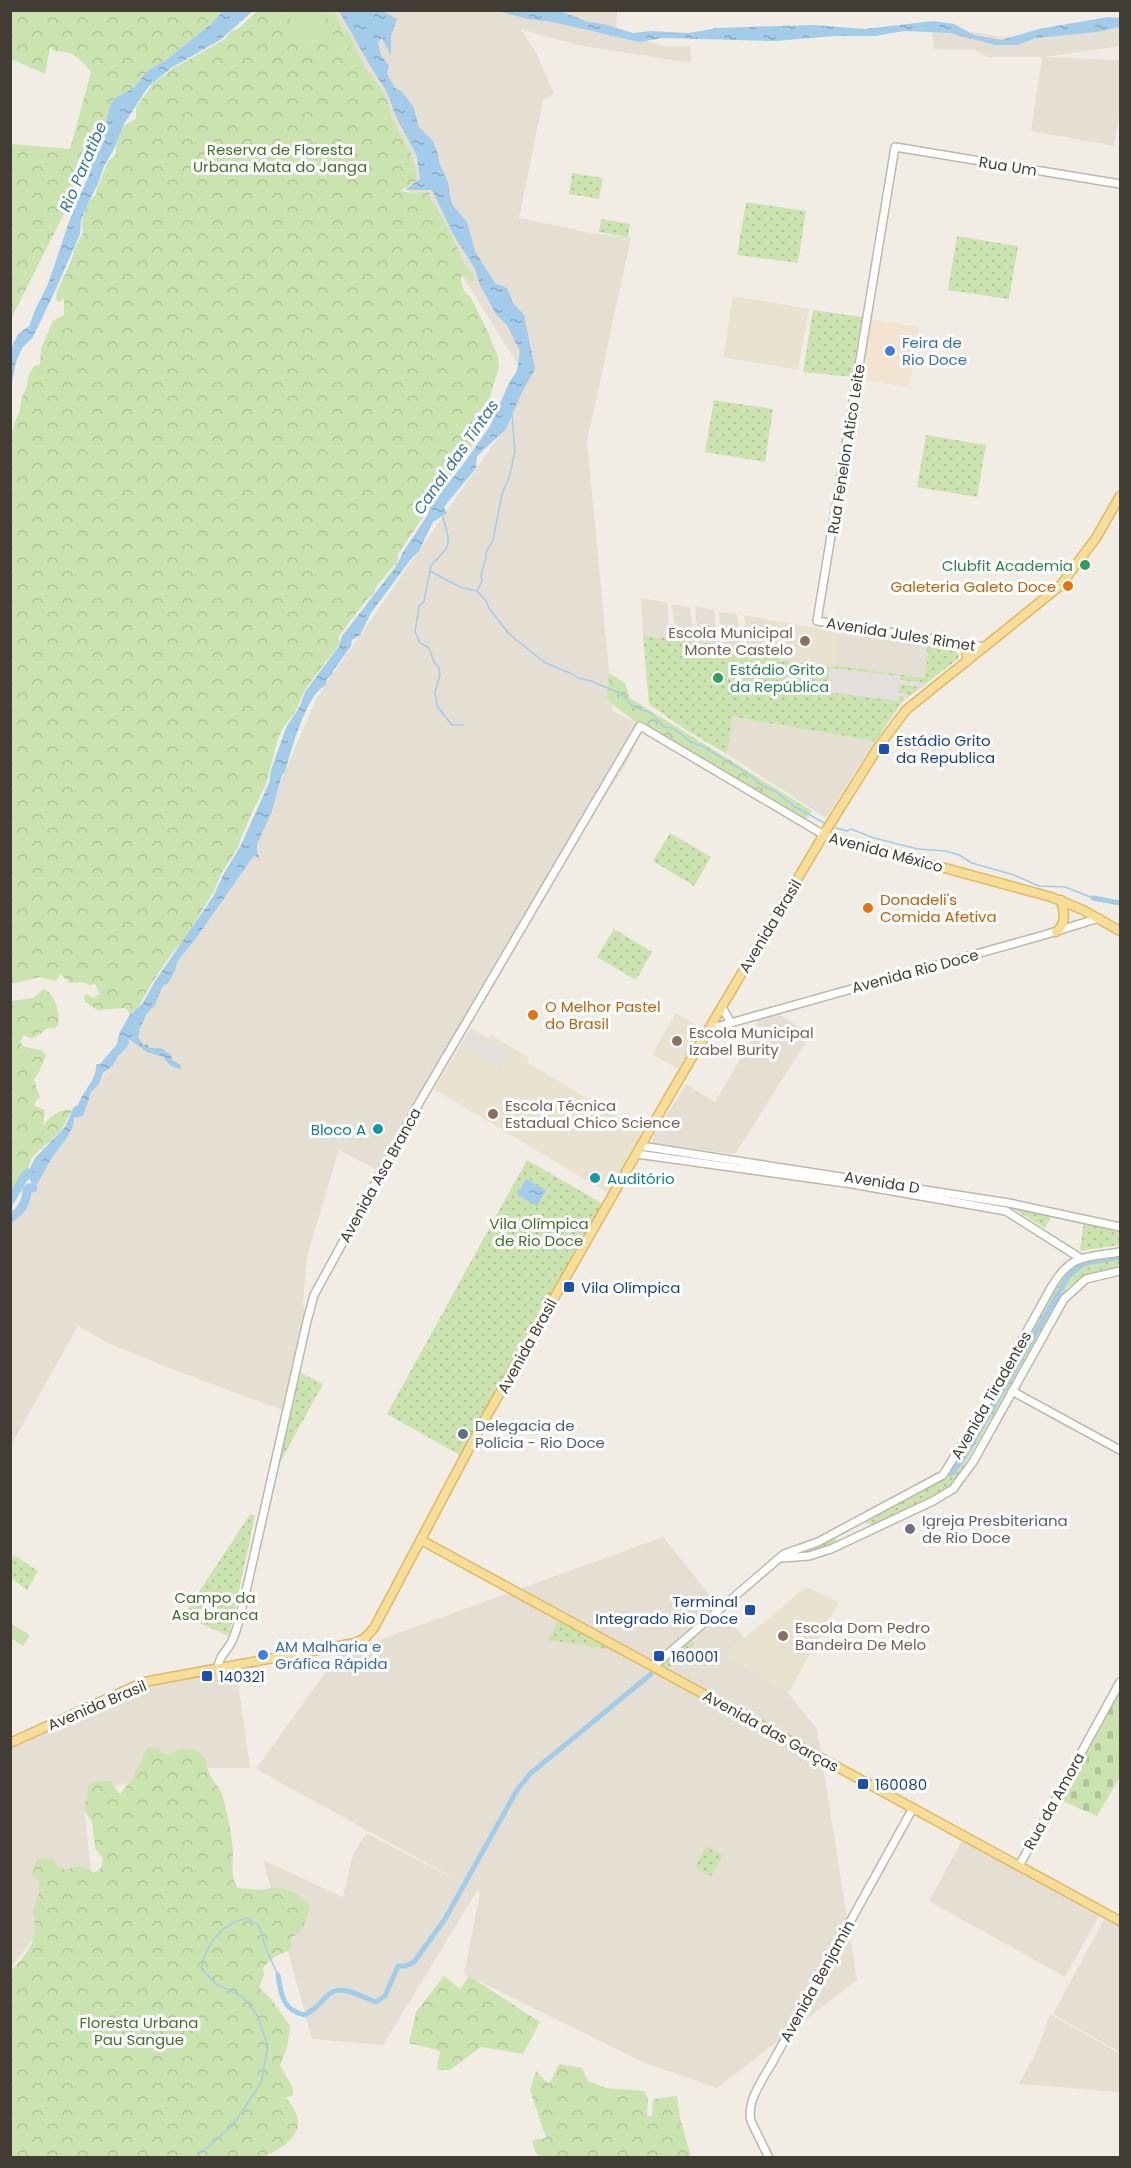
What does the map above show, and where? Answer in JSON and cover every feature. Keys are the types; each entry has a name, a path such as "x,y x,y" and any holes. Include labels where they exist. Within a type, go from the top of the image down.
{"main road":[{"name":"Avenida Brasil","path":"10,1743 144,1682 360,1642 374,1628 481,1426 709,1029 878,747 906,710 1060,586 1096,538 1120,496"},
{"path":"961,644 967,651 968,661"},
{"name":"Avenida México","path":"826,832 1061,900 1120,931"},
{"path":"1056,932 1061,928 1064,920 1061,900"},
{"name":"Avenida das Garças","path":"421,1540 1120,1921"}],"street":[{"name":"Rua Um","path":"895,147 1120,184"},
{"name":"Rua Fenelon Atico Leite","path":"817,621 895,147"},
{"name":"Avenida Jules Rimet","path":"817,621 984,647"},
{"name":"Avenida Asa Branca","path":"218,1668 218,1661 231,1643 244,1600 307,1321 317,1288 528,916 640,726 645,729"},
{"name":"Avenida México","path":"645,729 826,832"},
{"name":"Avenida Rio Doce","path":"709,1029 1099,918"},
{"path":"722,1007 731,1023"},
{"name":"Avenida D","path":"639,1150 1010,1203 1120,1227"},
{"name":"Avenida D","path":"853,1181 1006,1211 1080,1258"},
{"path":"1080,1258 1120,1252"},
{"name":"Avenida Tiradentes","path":"654,1666 784,1554 813,1544 936,1480 947,1471 1058,1275 1066,1266 1080,1258"},
{"name":"Avenida Tiradentes","path":"779,1558 816,1555 933,1502 953,1489 973,1462 1064,1299 1086,1279 1120,1271"},
{"path":"1011,1391 1120,1450"},
{"path":"836,1532 841,1532 843,1535 841,1545"},
{"path":"796,1557 813,1544"},
{"name":"Rua da Amora","path":"1019,1866 1120,1682"},
{"name":"Avenida Benjamin","path":"769,2157 751,2121 753,2102 772,2063 913,1808"}],"shaded area":[{"path":"296,11 617,11 616,33 667,47 690,46 691,63 578,45 520,29 536,52 554,94 543,100 519,218 595,234 631,237 587,442 613,711 643,727 626,765 584,825 494,984 472,1011 383,1173 339,1150 307,1256 303,1303 307,1321 288,1412 169,1368 108,1343 78,1326 11,1445 11,1216 90,1097 166,975 230,890 249,855 317,697 497,439 527,379"},
{"path":"1120,23 1120,46 1044,57 1120,60 1120,108 1114,146 1031,131 1042,57 988,57 975,50 934,49 932,29 956,29 1001,37 1085,31"},
{"path":"733,296 809,309 798,370 723,357"},
{"name":"Feira de Rio Doce","path":"871,319 919,327 910,387 860,380"},
{"path":"641,598 667,603 670,639 643,636"},
{"path":"672,604 690,607 694,641 676,639"},
{"path":"695,606 714,610 718,644 698,642"},
{"path":"719,612 737,614 742,647 722,644"},
{"path":"744,615 765,619 775,650 747,647"},
{"name":"Escola Municipal Monte Castelo","path":"765,619 839,632 833,668 778,660"},
{"path":"839,632 924,645 928,653 925,678 833,665"},
{"path":"830,668 900,676 900,680 927,683 922,687 899,684 898,693 907,694 908,697 903,701 903,697 899,696 898,701 827,692"},
{"path":"731,717 875,741 826,818 727,754"},
{"name":"Escola Municipal Izabel Burity","path":"676,1013 702,1029 679,1068 652,1054"},
{"path":"778,1014 811,1034 736,1153 652,1143 653,1137 686,1084 715,1102 756,1032 757,1020"},
{"path":"471,1028 489,1039 491,1035 529,1058 527,1062 642,1132 608,1193 434,1089"},
{"path":"470,1030 510,1055 500,1071 496,1069 498,1065 461,1045"},
{"path":"663,1537 817,1729 857,1980 717,2088 645,2063 464,1974 480,1893 477,1891 383,2045 312,2039 263,1860 343,1897 353,1855 366,1833 470,1887 256,1769 338,1655"},
{"name":"Escola Dom Pedro Bandeira De Melo","path":"805,1588 839,1602 789,1692 723,1656"},
{"path":"236,1670 250,1768 188,1768 113,1787 84,1808 92,1878 53,1915 11,1966 11,1744 143,1687"},
{"path":"963,1839 1099,1916 1065,1977 929,1901"},
{"path":"1106,1916 1120,1923 1120,2052 1053,2014"},
{"path":"1050,2014 1120,2054 1120,2092 1019,2084 1037,2051"}],"green space":[{"name":"Reserva de Floresta Urbana Mata do Janga","path":"258,10 287,11 282,14 292,20 295,31 308,43 327,38 340,50 351,45 356,50 387,100 392,118 413,158 417,180 400,191 429,192 466,267 473,274 474,281 463,275 461,277 462,285 488,332 498,357 499,367 488,403 479,413 478,425 488,421 461,463 429,500 423,517 398,554 397,565 393,566 376,587 374,594 367,599 338,637 340,642 338,646 306,688 294,714 278,738 266,784 237,849 184,940 172,953 139,1006 130,1015 124,1008 98,1010 85,1002 84,997 87,994 93,998 100,994 95,984 70,983 60,974 56,981 40,977 11,984 11,434 28,377 34,366 40,365 41,348 53,321 64,315 64,298 59,302 56,300 57,292 83,233 84,213 89,201 97,194 96,191 108,161 116,155 116,144 124,125 136,119 136,107 153,84 172,69 225,39 231,31 238,29"},
{"path":"11,11 223,11 211,24 166,60 149,70 132,89 117,97 107,116 104,142 95,152 11,319 11,144 70,149 91,72 72,54 57,52 50,47 45,74 11,59"},
{"path":"287,11 324,11 330,28 345,39 350,34 356,50 351,45 340,50 321,39 308,43 295,31 292,20 281,14"},
{"path":"324,11 332,12 337,16 342,29 350,34 345,39 335,37 326,22"},
{"path":"572,173 603,178 599,199 569,194"},
{"path":"746,202 806,211 798,263 737,255"},
{"path":"601,219 630,224 628,237 599,232"},
{"path":"957,236 1018,246 1009,299 948,290"},
{"path":"813,310 862,317 852,377 803,372"},
{"path":"714,400 773,409 765,462 705,452"},
{"path":"926,435 986,445 977,497 917,487"},
{"path":"643,636 775,650 779,660 925,678 928,653 924,645 955,651 959,655 958,659 902,702 875,741 732,717 727,754 686,730 649,704"},
{"path":"609,673 625,683 630,698 812,811 803,822 638,724 607,700"},
{"path":"670,833 711,857 694,886 653,861"},
{"path":"614,929 652,952 636,980 597,957"},
{"path":"44,989 57,1006 59,1017 57,1027 48,1028 34,1038 24,1035 20,1042 24,1047 42,1050 46,1055 34,1079 40,1098 36,1100 35,1106 45,1110 43,1126 55,1114 63,1110 72,1110 60,1132 31,1158 27,1174 17,1184 11,1199 11,1001 33,998"},
{"name":"Vila Olímpica de Rio Doce","path":"527,1160 605,1205 465,1458 387,1414"},
{"path":"1007,1205 1053,1214 1045,1228"},
{"path":"1084,1220 1120,1228 1120,1245 1080,1251"},
{"path":"1120,1254 1120,1268 1092,1274 1067,1288 955,1481 942,1496 877,1527 864,1522 929,1487 946,1474 1054,1285 1077,1261"},
{"path":"295,1370 323,1384 273,1475"},
{"name":"Campo da Asa branca","path":"251,1513 255,1516 229,1636 183,1616"},
{"path":"832,1538 837,1540 837,1543 813,1555 798,1555"},
{"path":"14,1555 38,1571 27,1590 11,1578 11,1561"},
{"path":"562,1621 607,1646 607,1649 548,1640 558,1622"},
{"path":"10,1623 30,1635 23,1646 11,1638"},
{"path":"690,1639 695,1644 693,1647 668,1668 662,1667 664,1660"},
{"path":"1120,1682 1120,1777 1097,1816 1055,1798"},
{"name":"Floresta Urbana Pau Sangue","path":"148,1747 157,1748 165,1755 190,1749 203,1756 209,1773 223,1796 232,1840 233,1875 238,1888 285,1889 294,1892 310,1906 300,1932 292,1937 290,1950 274,1957 263,1967 264,1975 259,1987 272,2000 290,2026 287,2048 280,2065 293,2088 293,2095 286,2098 294,2108 298,2118 298,2127 289,2141 262,2157 11,2157 11,1970 24,1956 35,1933 33,1909 38,1894 39,1880 32,1875 37,1859 52,1858 58,1867 66,1870 81,1867 94,1873 101,1868 103,1859 95,1848 92,1822 84,1810 89,1784 110,1781 120,1794 132,1779"},
{"path":"707,1846 723,1855 711,1876 695,1867"},
{"path":"444,1976 460,1989 469,1976 540,2022 523,2054 481,2047 450,2070 437,2070 440,2051 409,2043 416,2012"},
{"path":"559,2064 582,2068 588,2081 606,2088 644,2091 648,2099 647,2116 652,2116 653,2099 677,2096 680,2118 691,2157 540,2157 535,2151 532,2140 546,2138 530,2090 536,2071 549,2084"}],"water":[{"path":"223,11 253,11 220,40 171,68 148,87 124,124 81,220 80,234 55,291 33,337 22,348 16,362 11,388 11,349 18,334 29,326 48,284 72,213 89,175 95,152 105,140 107,116 111,104 117,97 132,89 149,70 166,60 211,24"},
{"path":"339,11 383,11 397,19 391,36 391,56 382,38 378,42 381,55 389,66 387,74 395,88 403,93 413,106 419,127 433,141 448,182 452,205 467,222 475,251 495,283 507,288 513,303 524,315 535,369 506,429 477,456 476,468 444,507 447,513 433,522 419,551 371,613 360,635 352,640 351,646 333,674 327,679 326,685 312,699 295,738 271,814 257,844 260,859 254,856 250,861 177,962 175,971 168,983 162,987 155,1005 146,1014 139,1036 137,1036 144,1046 147,1043 149,1048 161,1048 171,1055 172,1060 182,1069 171,1066 164,1057 147,1052 129,1039 128,1046 113,1065 103,1073 99,1084 91,1093 83,1116 74,1118 69,1134 33,1188 28,1173 35,1158 65,1127 74,1107 78,1105 93,1079 96,1064 100,1064 117,1044 119,1034 129,1016 143,1003 155,981 213,897 240,847 269,783 271,770 286,728 300,706 305,692 339,646 342,636 397,565 427,516 431,505 490,426 509,383 517,371 520,351 507,325 496,314 480,285 475,269 453,234 432,190 405,190 420,179 417,156 396,117 387,92"},
{"path":"498,11 560,11 588,22 604,24 633,33 651,31 689,33 717,28 814,25 865,29 933,21 954,24 974,35 1002,40 1039,29 1108,17 1120,18 1120,27 1097,32 1036,38 1017,45 995,45 950,33 905,31 875,36 834,36 776,41 663,38 639,42"},
{"path":"526,1179 546,1190 537,1206 517,1195"}],"waterway":[{"path":"512,415 515,451 510,475 502,494 493,540 486,552 481,575 482,581 477,591 489,608 509,634 544,662 578,678 622,694 632,706 651,713 664,727 673,728 691,742 704,747 747,773 764,787 775,791 794,806 826,824"},
{"path":"442,514 448,543 446,549 431,566 424,601 419,606 415,632 419,642 429,648 439,668 440,675 435,692 437,706 452,725 463,725"},
{"path":"430,571 460,587 476,591"},
{"path":"833,827 847,831 851,829 874,838 918,849 946,851 959,855 972,863 1014,875 1039,886 1065,887 1093,898"},
{"path":"1093,898 1120,903"},
{"path":"10,1201 28,1173"},
{"path":"10,1218 23,1206 27,1190 33,1188"},
{"path":"951,1474 964,1457 1069,1275 1085,1263 1120,1257"},
{"path":"278,1975 284,2001 292,2010 305,2015 332,1992 338,1990 351,1992 376,2002 385,1996 398,1966 406,1966 414,1962 445,1919 517,1790 531,1773 651,1674"},
{"path":"195,2158 233,2125 261,2083 268,2046 257,2015 243,1997 216,1984 201,1968 203,1959 211,1943 223,1929 248,1918 259,1926 278,1975"}],"place":[{"name":"Feira de Rio Doce","path":"890,351"},
{"name":"Clubfit Academia","path":"1085,565"},
{"name":"Galeteria Galeto Doce","path":"1068,586"},
{"name":"Escola Municipal Monte Castelo","path":"805,641"},
{"name":"Estádio Grito da República","path":"718,678"},
{"name":"Estádio Grito da Republica","path":"884,749"},
{"name":"Donadeli's Comida Afetiva","path":"868,908"},
{"name":"O Melhor Pastel do Brasil","path":"533,1015"},
{"name":"Escola Municipal Izabel Burity","path":"677,1041"},
{"name":"Escola Técnica Estadual Chico Science","path":"493,1114"},
{"name":"Bloco A","path":"378,1129"},
{"name":"Auditório","path":"595,1178"},
{"name":"Vila Olímpica","path":"569,1287"},
{"name":"Delegacia de Polícia - Rio Doce","path":"463,1434"},
{"name":"Igreja Presbiteriana de Rio Doce","path":"910,1529"},
{"name":"Terminal Integrado Rio Doce","path":"750,1610"},
{"name":"Escola Dom Pedro Bandeira De Melo","path":"783,1636"},
{"name":"AM Malharia e Gráfica Rápida","path":"263,1655"},
{"name":"160001","path":"659,1656"},
{"name":"140321","path":"207,1676"},
{"name":"160080","path":"863,1784"}],"water label":[{"name":"Rio Paratibe","path":"83,167"},
{"name":"Canal das Tintas","path":"456,457"}]}
